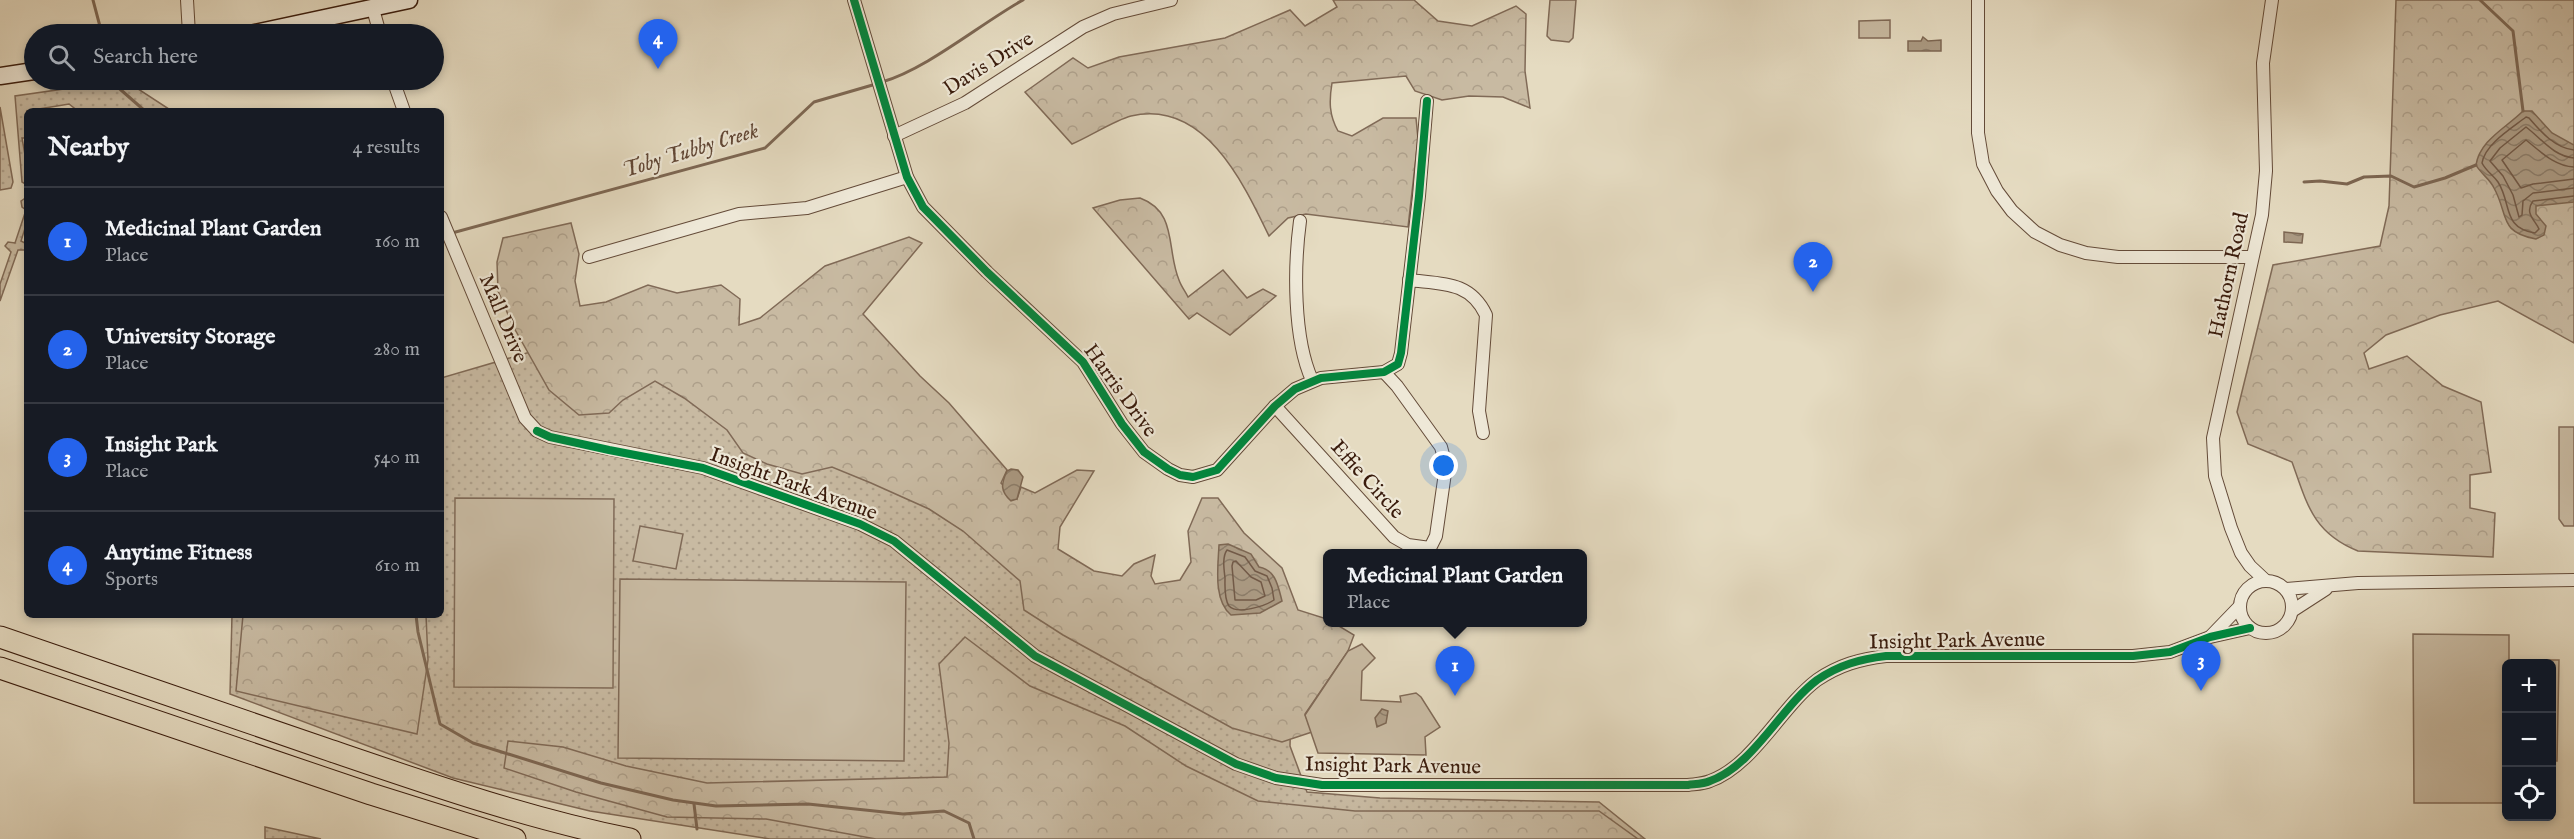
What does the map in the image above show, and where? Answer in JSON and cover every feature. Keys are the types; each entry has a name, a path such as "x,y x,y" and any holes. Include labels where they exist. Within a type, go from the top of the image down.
{"highway":[{"path":"0,637 394,772 498,805 595,832 630,839"},
{"path":"0,668 370,794 515,839"}],"main road":[{"path":"299,24 409,0"},
{"path":"0,76 24,72"}],"street":[{"path":"187,0 188,24"},
{"name":"Harris Drive","path":"854,0 907,177 923,207 987,272 1083,362 1122,424 1144,452 1168,469 1180,475 1193,477 1217,470 1275,406 1294,389 1312,380 1384,372"},
{"name":"Davis Drive","path":"894,136 965,103 1083,27 1113,14 1171,0"},
{"path":"1978,0 1978,133 1983,164 1997,191 2012,211 2035,232 2060,245 2086,253 2118,257 2252,257"},
{"name":"Hathorn Road","path":"2272,0 2263,63 2266,171 2262,215 2213,438 2215,476 2241,553 2250,566 2265,580 2273,581 2286,589 2358,583 2574,580"},
{"path":"373,9 377,24"},
{"path":"397,90 403,108"},
{"path":"1384,372 1394,368 1400,360 1427,101"},
{"path":"590,256 739,214 807,208 907,177"},
{"path":"1300,221 1295,267 1296,289 1306,366 1312,380"},
{"name":"Mall Drive","path":"444,224 525,418 537,431"},
{"path":"1409,280 1457,286 1470,293 1481,303 1486,315 1479,411 1483,433"},
{"name":"Effie Circle","path":"1275,406 1394,537 1408,545 1430,548 1436,536 1446,466 1441,447 1397,386 1384,372"},
{"name":"Insight Park Avenue","path":"537,431 550,437 703,468 860,524 894,541 1035,656 1236,764 1276,778 1322,785 1688,785 1708,783 1726,773 1755,747 1816,682 1845,664 1862,659 1886,656 2133,656 2170,652 2210,637 2250,628"},
{"name":"Hathorn Road","path":"2239,607 2244,591 2241,553"},
{"path":"2244,591 2250,585 2265,580"},
{"name":"Hathorn Road","path":"2250,628 2257,632 2273,632 2286,624 2292,611 2329,587"},
{"path":"2286,589 2292,603 2292,611"},
{"path":"2210,637 2239,607"},
{"path":"2239,607 2241,615 2250,628"}],"green space":[{"path":"1333,0 1414,0 1438,21 1472,26 1516,6 1526,14 1525,71 1530,108 1503,97 1469,96 1442,100 1415,91 1406,76 1332,83 1330,108 1338,131 1352,136 1383,118 1416,118 1418,139 1408,227 1306,214 1288,218 1269,236 1247,192 1218,149 1200,132 1180,120 1157,114 1131,116 1072,144 1025,92 1073,58 1088,68 1119,57 1225,38 1290,10 1305,26 1337,7"},
{"path":"1550,0 1576,0 1573,38 1569,42 1551,40 1547,36"},
{"path":"2396,0 2574,0 2574,343 2498,301 2440,315 2386,335 2364,353 2369,369 2407,356 2443,386 2481,402 2491,472 2470,475 2470,508 2495,513 2493,557 2358,551 2343,544 2321,526 2314,516 2292,462 2248,444 2237,412 2273,265 2380,246 2389,206"},
{"path":"1890,20 1890,38 1859,38 1859,21"},
{"path":"57,90 140,90 167,108 74,108 69,104 45,108 24,108 24,138 22,138 24,183 22,182 15,96"},
{"path":"0,107 13,182 11,188 0,190"},
{"path":"1140,198 1152,204 1166,222 1175,268 1188,297 1223,270 1247,298 1263,289 1276,296 1230,335 1197,313 1189,319 1093,208 1120,200"},
{"path":"24,216 24,232 21,241 24,242 24,250 18,250 0,301 0,284 11,252 5,246 8,242 15,243"},
{"path":"571,223 579,254 575,281 580,306 606,302 648,285 677,293 721,285 740,299 739,325 760,318 825,266 909,237 922,243 863,314 920,376 949,403 1007,470 1001,483 1017,499 1021,487 1035,493 1077,470 1094,471 1060,527 1058,549 1094,571 1122,576 1134,564 1155,555 1151,576 1155,584 1180,580 1191,562 1188,531 1202,498 1218,498 1244,533 1282,568 1298,610 1323,618 1323,627 1341,627 1354,635 1348,651 1305,714 1312,732 1282,742 1232,728 1063,635 1024,610 1020,581 963,531 929,509 832,467 802,474 767,464 743,453 727,430 684,398 655,381 623,400 609,413 579,415 549,390 513,326 498,291 497,262 503,238"},
{"path":"665,330 1058,582 1292,660 1290,746 1307,792 1380,798 1599,802 1645,839 770,839 590,811 453,778 230,694 232,618 444,618 444,377 554,345"},
{"path":"2559,427 2574,427 2574,526 2564,526 2559,519"},
{"path":"455,498 614,499 613,688 454,687"},
{"path":"640,526 683,534 676,569 633,561"},
{"path":"620,579 906,582 904,761 618,758"},
{"path":"243,618 426,618 428,660 417,734 236,691"},
{"path":"2413,634 2509,635 2509,659 2502,659 2502,803 2414,803"},
{"path":"965,637 1030,686 1125,726 1186,766 1258,801 1355,811 1599,811 1638,839 876,839 766,819 667,817 576,792 504,768 508,741 563,747 626,766 707,783 947,777 949,743 939,664"},
{"path":"1362,644 1375,658 1362,671 1361,700 1401,702 1400,696 1416,693 1421,697 1440,727 1425,737 1426,755 1318,753 1305,715 1348,651"},
{"path":"2556,660 2559,660 2557,761"},
{"path":"265,827 321,839 265,839"}],"water":[{"path":"1923,37 1928,41 1941,40 1941,51 1908,51 1908,41 1921,41"},
{"path":"2523,111 2532,111 2552,133 2574,145 2574,202 2536,206 2536,214 2546,226 2544,235 2536,239 2524,236 2510,227 2492,185 2476,165 2478,156 2488,141"},
{"path":"2284,232 2303,234 2302,243 2284,242"},
{"path":"1018,470 1023,477 1017,499 1011,501 1003,487 1007,471"},
{"path":"1228,544 1251,554 1259,567 1273,575 1282,601 1260,613 1231,615 1225,609 1218,583 1219,545"},
{"path":"1382,709 1388,711 1386,723 1377,727 1375,718"}],"waterway":[{"name":"Toby Tubby Creek","path":"93,0 99,24"},
{"name":"Toby Tubby Creek","path":"882,82 899,76 935,57 1023,0"},
{"name":"Toby Tubby Creek","path":"2480,0 2513,31 2523,111"},
{"name":"Toby Tubby Creek","path":"452,233 765,148 814,102 876,84"},
{"name":"Toby Tubby Creek","path":"121,90 142,108"},
{"path":"2304,182 2347,184 2364,177 2391,176 2414,187 2445,178 2476,165"},
{"path":"416,618 440,724 473,743 601,783 673,800 716,806 808,804 903,814 944,811 969,823 974,839"},
{"path":"694,804 697,829"}],"cycle path":[{"path":"854,0 907,177 923,207 987,272 1083,362 1122,424 1144,452 1180,475 1193,477 1217,470 1275,406 1295,389 1321,378 1384,372 1398,364 1419,196 1427,101"},
{"path":"537,431 550,437 703,468 860,524 894,541 1035,656 1236,764 1276,778 1322,785 1688,785 1702,783 1710,781 1740,763 1791,705 1817,680 1833,670 1859,661 1886,656 2133,656 2170,652 2210,637 2250,628"}],"place":[{"name":"Anytime Fitness","path":"658,69"},
{"name":"University Storage","path":"1813,292"},
{"name":"Insight Park","path":"2201,691"},
{"name":"Medicinal Plant Garden","path":"1455,696"}]}
